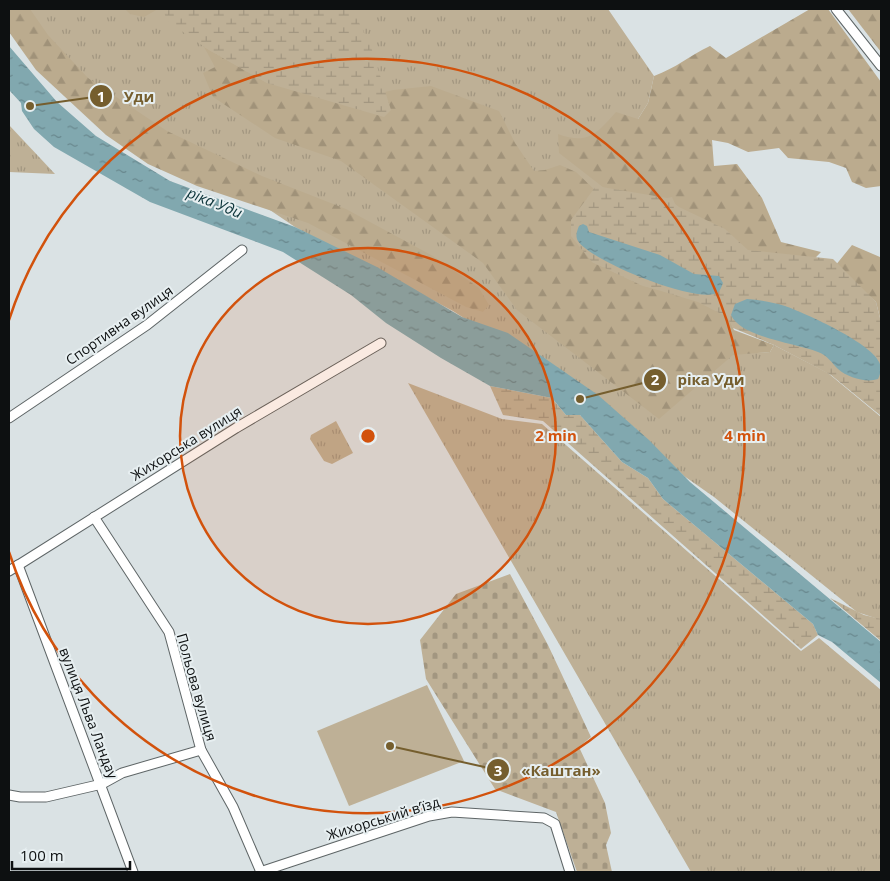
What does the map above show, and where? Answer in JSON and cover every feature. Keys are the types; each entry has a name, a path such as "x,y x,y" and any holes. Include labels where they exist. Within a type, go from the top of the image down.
{"street":[{"path":"836,9 881,66"},
{"name":"Спортивна вулиця","path":"9,418 147,325 242,250"},
{"name":"Жихорська вулиця","path":"9,571 236,428 381,343"},
{"name":"Польова вулиця","path":"94,517 168,632 201,750 233,807 260,872"},
{"name":"вулиця Льва Ландау","path":"18,565 102,784 133,872"},
{"path":"9,795 20,798 46,797 102,784 122,772 201,750"},
{"name":"Жихорський в’їзд","path":"260,872 429,816 452,812 544,818 555,824 570,872"}],"green space":[{"path":"9,9 30,9 48,35 88,78 167,131 262,176 346,209 433,256 479,288 489,305 483,312 466,307 308,223 197,186 148,164 106,135 36,70 9,32"},
{"path":"26,9 608,9 654,76 648,103 638,119 692,198 731,315 733,354 770,352 774,345 828,373 881,417 881,620 857,612 714,497 684,476 634,427 453,311 295,227 77,80"},
{"path":"125,9 158,9 144,17 130,14"},
{"path":"163,9 352,9 370,44 391,110 384,117 267,83 209,50 167,21"},
{"path":"810,9 828,9 881,82 881,186 866,188 852,182 846,168 829,162 788,158 779,148 748,152 728,143 712,140 714,166 737,164 762,198 781,242 821,252 795,279 755,290 680,215 672,197 648,202 630,194 604,188 559,153 558,134 584,138 597,132 616,112 638,119 648,103 654,76 710,46 726,58"},
{"path":"848,9 881,9 881,52"},
{"path":"204,47 267,83 369,96 393,90 431,86 499,111 515,143 534,171 560,165 576,172 596,191 592,262 643,286 702,300 727,314 734,330 774,345 770,352 733,355 659,419 517,310 483,263 341,161 275,138 213,97 203,73 215,67"},
{"path":"9,125 55,174 9,172"},
{"path":"596,186 667,198 679,207 725,229 748,250 833,259 876,302 881,322 881,416 831,375 774,345 733,328 727,317 698,302 641,285 592,262 571,236 571,220"},
{"path":"852,245 880,257 881,322 876,302 835,266"},
{"path":"408,383 502,419 542,424 801,651 819,638 881,690 881,872 691,872"},
{"path":"490,386 552,398 566,415 580,415 622,462 648,478 663,499 813,624 818,635 801,649 543,421 503,415"},
{"path":"336,421 353,453 332,464 324,461 310,439 311,435"},
{"path":"510,574 548,645 591,737 579,747 605,803 611,833 606,845 612,872 577,872 556,812 495,789 426,679 420,640 456,594"},
{"path":"830,598 864,615 881,619 881,641"},
{"path":"427,685 464,761 349,806 317,731"}],"water":[{"path":"9,46 57,102 96,136 170,181 295,227 377,267 462,317 508,333 598,395 649,440 690,482 881,642 881,683 832,642 818,635 813,624 663,499 648,478 622,462 580,415 566,415 552,398 490,386 386,323 351,295 283,252 150,202 54,147 34,129 22,111 21,103 9,90"},
{"path":"583,224 587,226 589,232 660,255 694,274 719,276 723,283 722,287 714,294 702,295 664,286 642,278 601,259 578,241 577,232 579,226"},
{"path":"747,299 785,306 822,322 853,339 875,356 880,364 878,379 863,380 852,377 842,372 827,357 818,352 745,329 736,323 731,315 735,304"}],"place":[{"name":"Уди","path":"30,106"},
{"name":"ріка Уди","path":"580,399"},
{"name":"«Каштан»","path":"390,746"}]}
